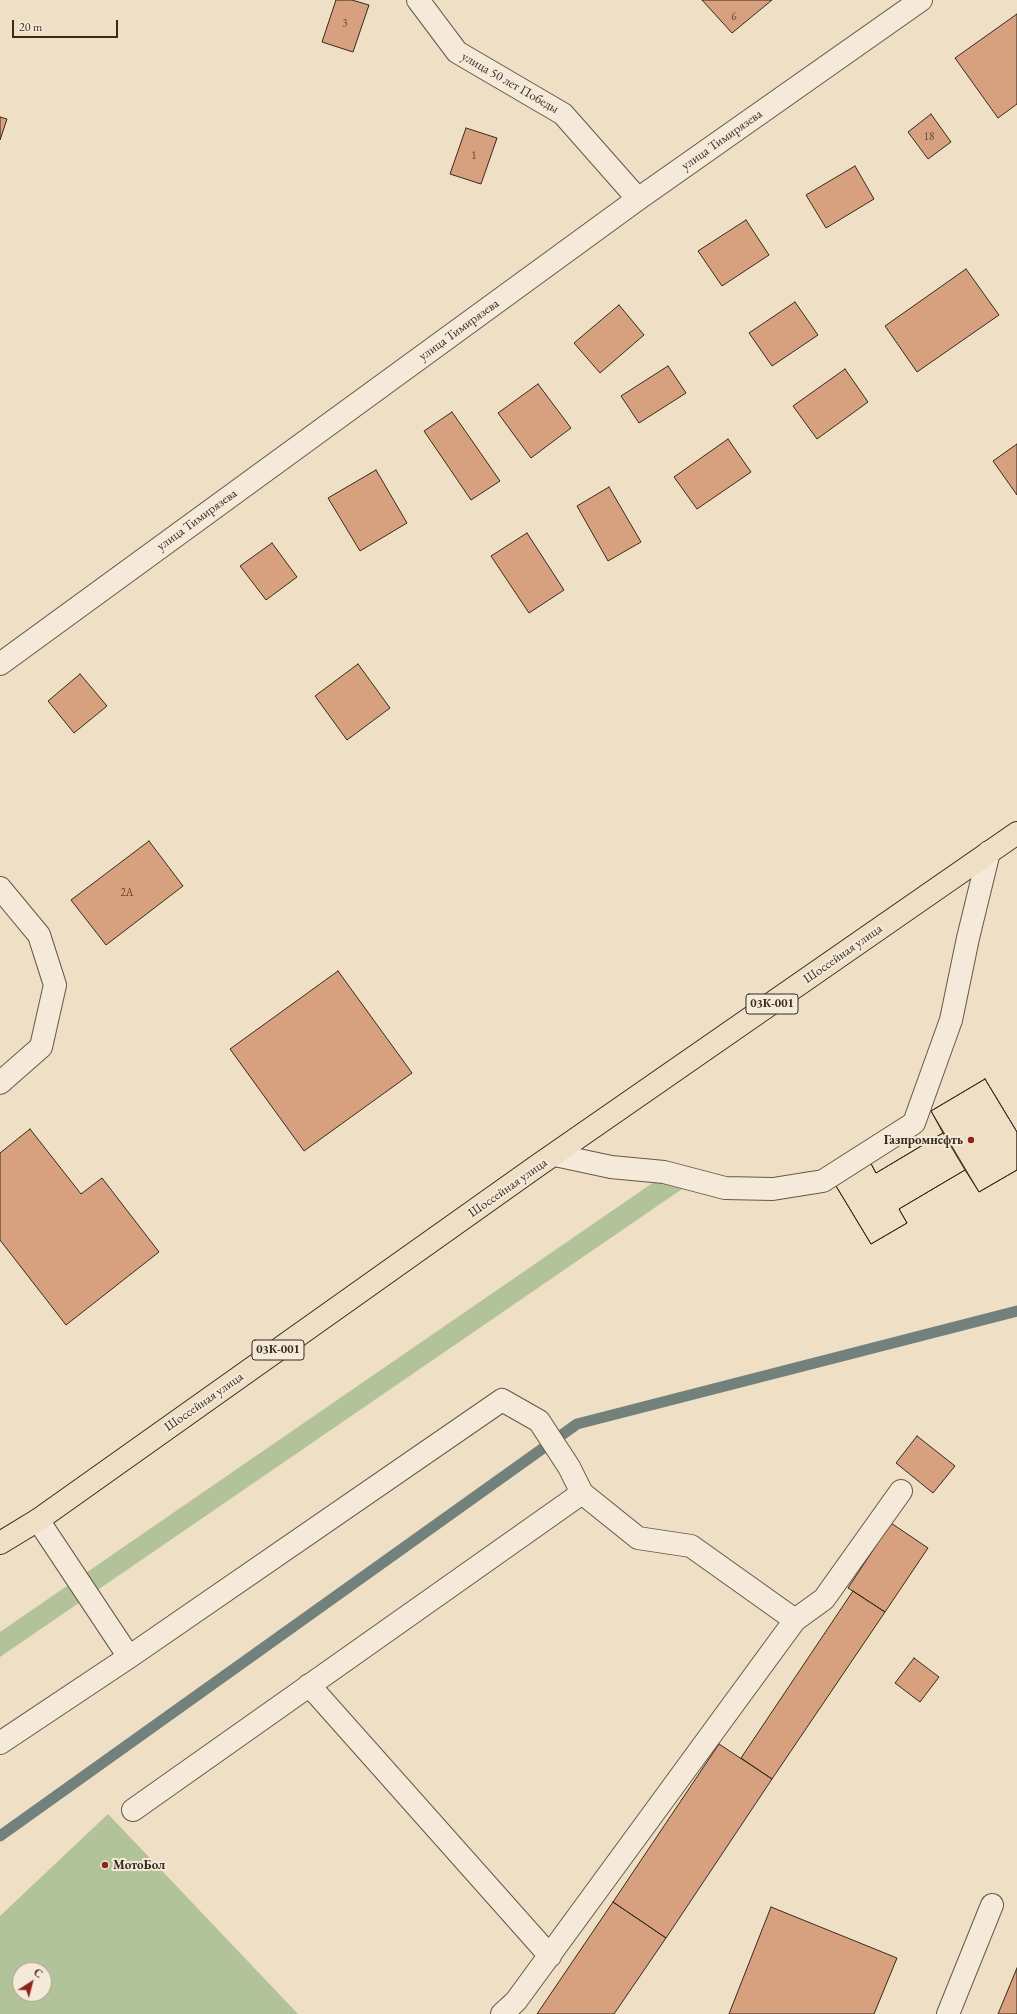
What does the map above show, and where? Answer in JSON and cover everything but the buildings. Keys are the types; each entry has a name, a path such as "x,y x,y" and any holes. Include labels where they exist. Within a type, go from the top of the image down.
{"main road":[{"name":"Шоссейная улица","path":"0,1543 38,1520 555,1155 1017,833"}],"street":[{"name":"улица 50 лет Победы","path":"418,0 457,52 563,114 638,199"},
{"name":"улица Тимирязева","path":"0,664 638,199 921,0"},
{"path":"555,1155 610,1167 664,1172 725,1188 773,1190 823,1180 914,1123 951,1020 968,938 990,852"},
{"path":"0,888 39,936 55,984 41,1047 0,1083"},
{"path":"0,1743 129,1657 502,1400 539,1421 569,1467 582,1493 638,1538 691,1546 795,1620"},
{"path":"502,2014 516,2000 550,1956 795,1620 824,1599 901,1491"},
{"path":"133,1810 582,1493"},
{"path":"38,1520 129,1657"},
{"path":"309,1686 550,1956"},
{"path":"948,2014 992,1905"}],"green space":[{"path":"654,1182 685,1187 0,1657 0,1632"},
{"name":"МотоБол","path":"108,1814 298,2014 0,2014 0,1916"}],"waterway":[{"path":"0,1836 577,1424 1017,1311"}],"place":[{"name":"Газпромнефть","path":"971,1140"},
{"name":"МотоБол","path":"105,1865"}]}
